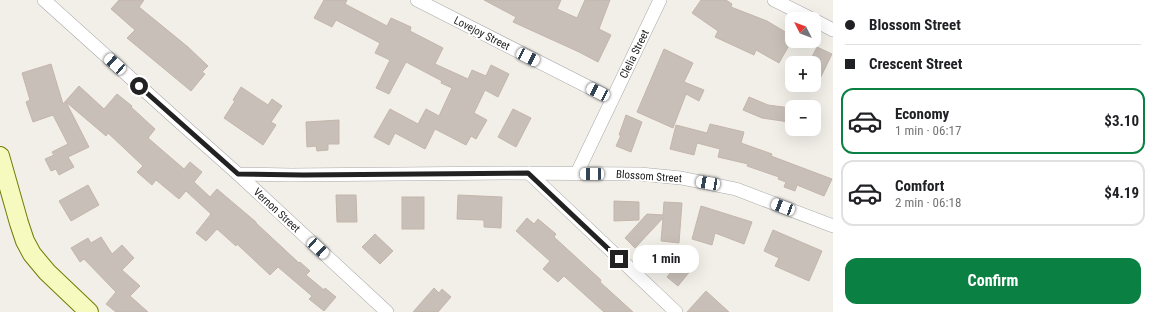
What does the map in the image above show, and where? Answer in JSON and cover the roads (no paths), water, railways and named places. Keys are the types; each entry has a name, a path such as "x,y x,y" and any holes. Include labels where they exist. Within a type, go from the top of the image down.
{"main road":[{"path":"0,156 19,223 25,241 32,254 47,272 88,312"}],"street":[{"path":"44,0 238,174"},
{"name":"Lovejoy Street","path":"416,0 612,99"},
{"name":"Clelia Street","path":"576,173 660,0"},
{"path":"774,0 797,12"},
{"path":"821,24 833,30"},
{"path":"528,173 676,312"},
{"name":"Blossom Street","path":"238,174 640,174 681,178 736,189 833,226"},
{"name":"Vernon Street","path":"238,174 387,312"}]}
